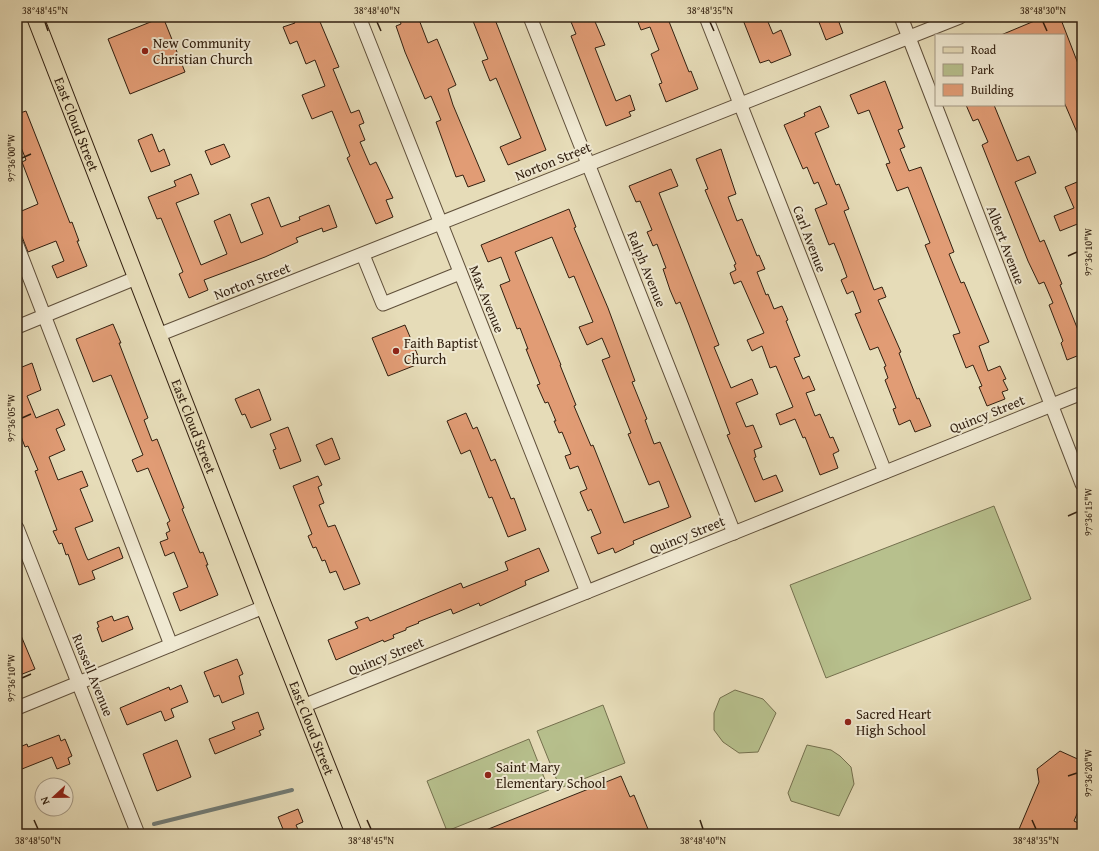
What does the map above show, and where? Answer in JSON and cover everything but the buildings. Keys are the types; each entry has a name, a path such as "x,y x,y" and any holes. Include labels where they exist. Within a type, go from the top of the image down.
{"main road":[{"name":"East Cloud Street","path":"35,17 264,607 354,834"}],"street":[{"name":"Max Avenue","path":"359,17 587,592"},
{"name":"Ralph Avenue","path":"530,17 734,533"},
{"name":"Carl Avenue","path":"706,17 885,472"},
{"name":"Albert Avenue","path":"901,17 935,105"},
{"name":"Norton Street","path":"158,335 960,17"},
{"name":"Albert Avenue","path":"935,106 1082,484"},
{"path":"17,245 171,646"},
{"path":"363,255 383,304 460,273"},
{"path":"17,327 136,278"},
{"name":"Quincy Street","path":"303,706 1082,393"},
{"name":"Russell Avenue","path":"17,528 138,834"},
{"path":"17,708 264,607"}],"green space":[{"path":"994,506 1031,599 826,678 790,585"},
{"path":"735,690 763,699 776,713 758,752 739,753 723,742 714,730 714,713 720,698"},
{"path":"603,705 625,763 560,788 537,731"},
{"path":"529,739 549,790 447,831 427,781"},
{"path":"807,745 831,750 840,756 851,767 854,784 839,816 791,801 788,793"},
{"path":"782,832 825,832 825,834 780,834"}],"waterway":[{"path":"154,824 292,790"}],"place":[{"name":"New Community Christian Church","path":"145,51"},
{"name":"Faith Baptist Church","path":"396,351"},
{"name":"Sacred Heart High School","path":"848,722"},
{"name":"Saint Mary Elementary School","path":"488,775"}]}
